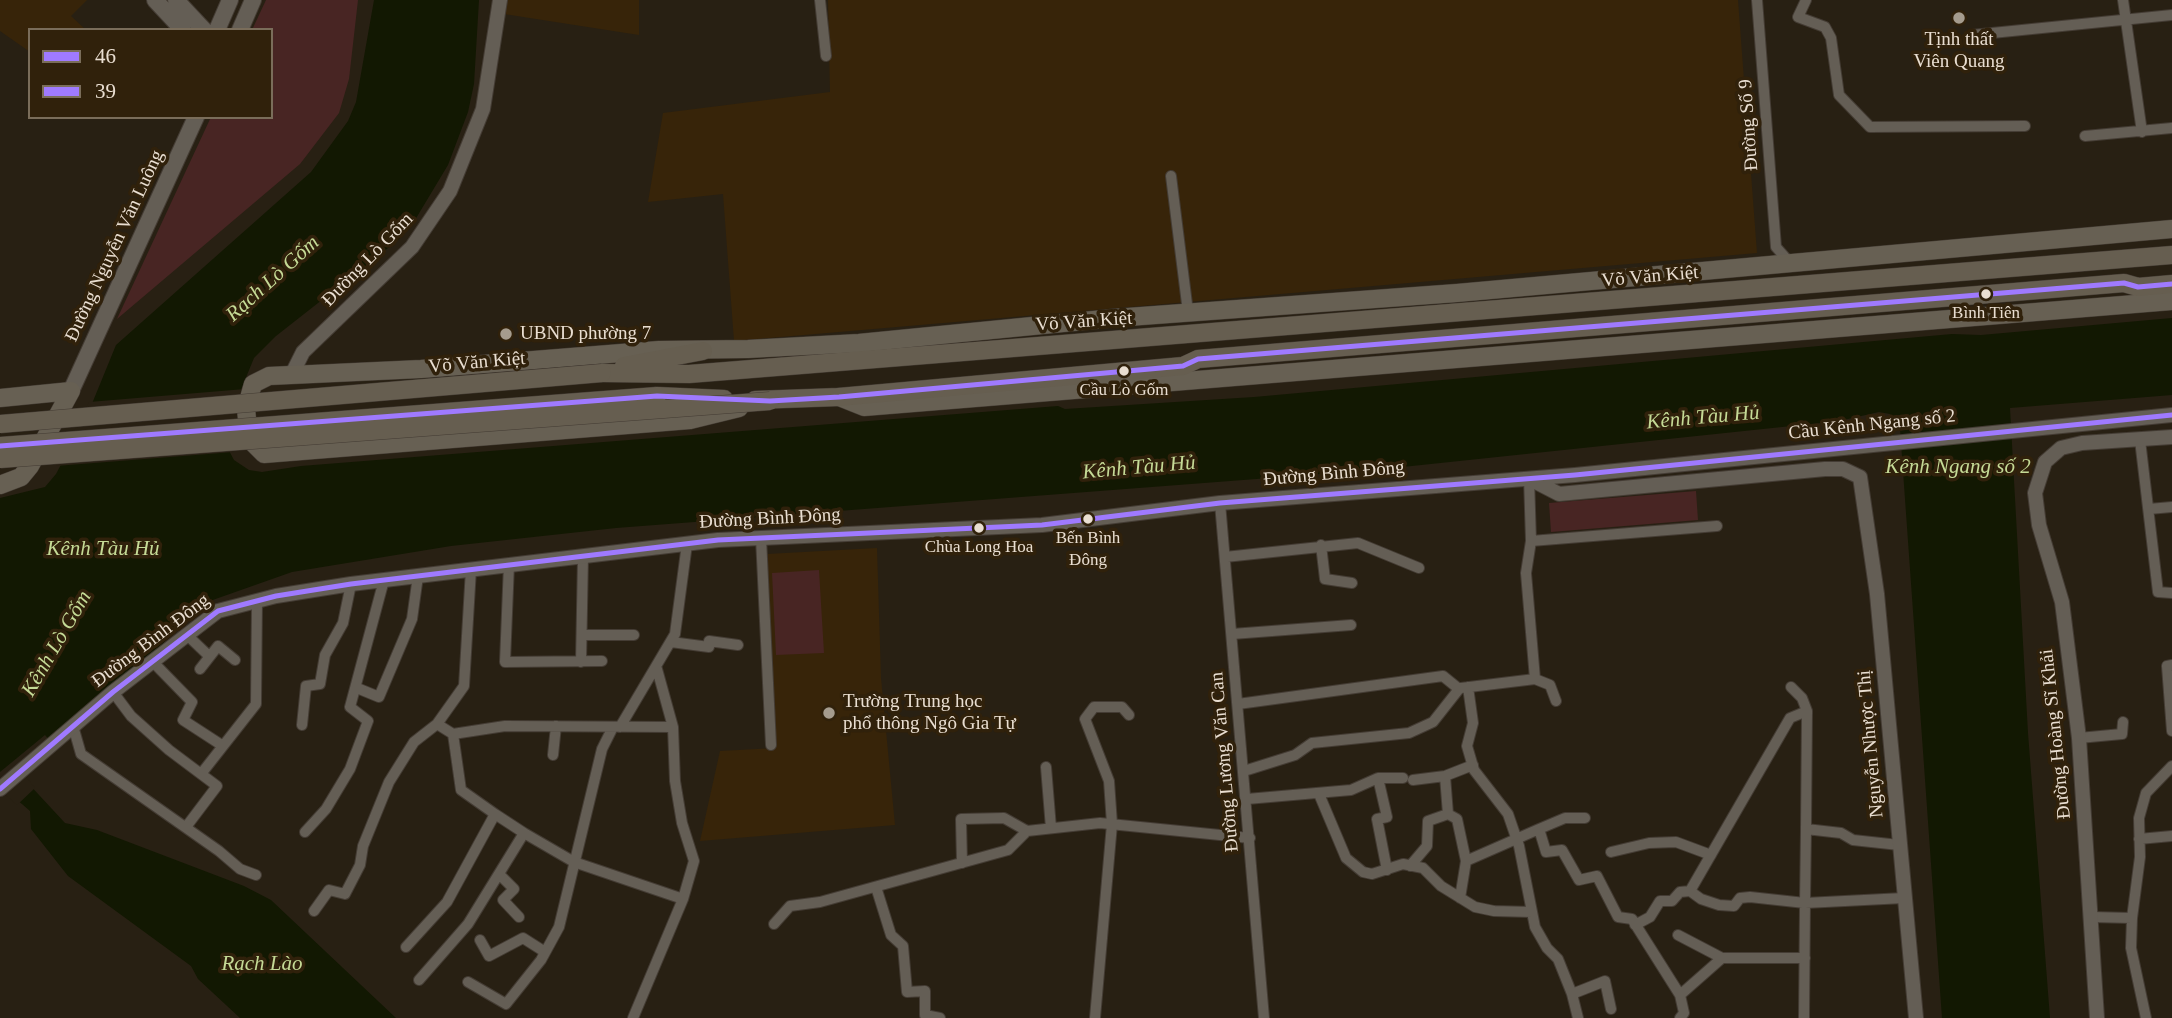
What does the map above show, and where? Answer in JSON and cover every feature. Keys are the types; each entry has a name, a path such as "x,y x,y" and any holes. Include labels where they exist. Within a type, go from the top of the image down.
{"highway":[{"name":"Võ Văn Kiệt","path":"0,424 602,373 689,374 2172,255"},
{"path":"0,459 839,397 1183,366 1198,359 2124,283 2138,288 2172,284"},
{"path":"602,373 623,366 703,351"},
{"path":"0,446 657,396 770,401"}],"main road":[{"path":"155,0 181,28"},
{"path":"176,0 202,28"},
{"path":"218,28 230,0"},
{"path":"241,28 253,0"},
{"name":"Đường Nguyễn Văn Luông","path":"71,391 195,119"},
{"name":"Võ Văn Kiệt","path":"770,401 690,420 264,454 249,439 246,409 253,384 260,378 421,369 659,350 703,351 859,343 1188,312 1762,267 2172,229"},
{"path":"839,397 864,408 2172,301"},
{"path":"0,398 71,391"},
{"path":"0,485 21,477 30,466 71,391"}],"street":[{"name":"Đường Lò Gốm","path":"291,376 303,352 412,247 450,191 483,109 500,0"},
{"path":"820,0 826,56"},
{"name":"Đường Số 9","path":"1757,0 1776,247"},
{"path":"1806,0 1798,17 1825,27 1831,38 1839,95 1870,127 2025,126"},
{"path":"2123,0 2142,132"},
{"path":"1972,34 2172,15"},
{"path":"2085,136 2172,128"},
{"path":"1171,176 1188,312"},
{"path":"1762,267 1776,247 1791,264"},
{"name":"Cầu Kênh Ngang số 2","path":"1575,474 2172,415"},
{"path":"2172,437 2140,440 2158,592 2172,593"},
{"name":"Đường Hoàng Sĩ Khải","path":"2097,1018 2079,738 2062,602 2036,507 2038,480 2052,454 2060,448 2082,443 2140,440"},
{"name":"Nguyễn Nhược Thị","path":"1529,478 1559,494 1825,469 1843,469 1860,477 1877,594 1916,1018"},
{"name":"Đường Bình Đông","path":"0,789 113,692 186,634 218,611 257,600 351,584 687,544 761,538 1042,526 1220,503 1575,474"},
{"path":"1529,478 1531,541 1526,573 1535,679"},
{"name":"Đường Lương Văn Can","path":"1220,503 1264,1018"},
{"path":"2149,509 2172,508"},
{"path":"1531,541 1717,527"},
{"path":"761,538 771,745"},
{"path":"1225,557 1358,543 1419,568"},
{"path":"468,982 506,1004 545,952 559,927 603,750 657,669 671,642 677,623 687,544"},
{"path":"1321,545 1325,579 1352,583"},
{"path":"582,662 583,556"},
{"path":"509,564 505,662 602,661"},
{"path":"314,911 329,890 345,894 360,865 363,846 389,782 414,742 437,724 464,686 471,569"},
{"path":"357,688 379,697 412,619 418,576"},
{"path":"305,832 326,808 350,769 368,721 350,707 384,580"},
{"path":"302,725 306,686 320,684 325,655 344,623 351,584"},
{"path":"201,774 256,704 257,600"},
{"path":"1232,634 1351,625"},
{"path":"186,634 209,656"},
{"path":"582,635 634,635"},
{"path":"671,642 709,647 709,641 738,645"},
{"path":"200,669 218,646 235,660"},
{"path":"152,661 192,702 183,720 223,746"},
{"path":"2169,666 2172,731"},
{"path":"633,1018 683,899 694,861 682,823 675,781 673,727 657,669"},
{"path":"1238,704 1443,676 1463,688 1535,679 1550,685 1556,701"},
{"path":"1791,687 1802,698 1807,711 1804,1018"},
{"path":"1463,688 1473,723 1467,746 1473,765 1508,814 1517,841 1535,927 1547,948 1558,959 1578,1018"},
{"path":"1244,771 1295,755 1312,743 1409,733 1433,722 1463,688"},
{"path":"113,692 131,716 217,786 186,827"},
{"path":"1095,1018 1112,824 1109,781 1085,719 1094,707 1122,707 1129,715"},
{"path":"1690,891 1790,718 1807,711"},
{"path":"2079,738 2122,734 2123,722"},
{"path":"437,724 453,734 505,726 673,727"},
{"path":"73,726 81,754 186,827 240,869 256,875"},
{"path":"553,755 556,726"},
{"path":"453,734 461,790 524,833 574,862 683,899"},
{"path":"1247,799 1351,790 1378,778 1445,776 1473,765"},
{"path":"2146,1018 2131,948 2140,857 2138,818 2146,793 2172,766"},
{"path":"1046,767 1051,828"},
{"path":"1445,776 1448,814"},
{"path":"1378,778 1387,817 1377,819 1387,870"},
{"path":"1319,794 1346,858 1363,872 1372,874 1403,864 1423,868 1441,886 1475,906 1494,911 1532,912"},
{"path":"406,947 447,902 495,814"},
{"path":"1410,866 1427,846 1428,821 1448,814 1457,818 1466,861 1460,898"},
{"path":"962,863 961,819 1004,818 1027,831 1112,824 1250,838"},
{"path":"1466,861 1517,841 1527,832 1565,818 1585,818"},
{"path":"1539,829 1546,852 1562,850 1579,880 1597,876 1618,917 1633,922 1650,917 1660,901 1672,901 1680,892 1690,891 1701,900 1734,906 1740,898 1750,897 1805,903 1904,898"},
{"path":"1806,829 1841,833 1853,840 1899,845"},
{"path":"774,924 790,906 876,887 1008,850 1027,831"},
{"path":"419,980 468,924 524,833"},
{"path":"2140,839 2172,836"},
{"path":"1611,852 1648,843 1676,842 1711,855"},
{"path":"499,874 514,889 503,900 519,917"},
{"path":"876,887 891,935 903,946 907,992 925,991 925,1015 940,1018"},
{"path":"2091,917 2132,918"},
{"path":"1633,922 1680,995 1684,1013 1680,1018"},
{"path":"1678,935 1722,958 1805,958"},
{"path":"480,940 489,956 523,938 545,952"},
{"path":"1680,995 1722,958"},
{"path":"1572,995 1605,981 1611,1009"}],"shaded area":[{"path":"0,0 87,0 71,16 84,28 28,28 28,51 0,31"},
{"path":"266,0 358,0 349,79 339,113 300,164 117,319 210,119 273,119 273,28 253,28"},
{"path":"506,0 639,0 639,35 504,14"},
{"path":"828,0 1738,0 1757,253 734,341 723,194 648,202 663,113 830,92"},
{"path":"1696,491 1698,520 1551,532 1549,503"},
{"name":"Trường Trung học phổ thông Ngô Gia Tự","path":"877,548 881,678 895,825 700,841 720,751 776,748 767,554"},
{"path":"819,570 824,653 776,655 772,573"}],"water":[{"path":"374,0 479,0 474,84 468,112 448,165 412,225 397,241 276,336 254,358 233,409 226,445 234,460 249,470 262,472 301,466 1058,406 1065,409 1254,397 1952,334 1981,335 2172,318 2172,395 2010,408 2028,733 2050,1018 1942,1018 1900,429 1890,414 1879,412 1839,421 1374,470 616,528 451,546 292,572 207,602 128,676 54,733 14,768 65,823 97,830 244,886 271,900 396,1018 240,1018 198,979 191,966 68,876 31,829 30,811 0,785 0,498 45,487 56,474 89,411 116,345 311,172 348,121 356,102"}],"pier":[{"path":"245,389 230,427 229,444 234,452 56,466 89,402"},
{"path":"45,735 50,741 19,768 35,788 17,805 0,790 0,772"}],"transit line":[{"name":"39","path":"0,446 657,396 770,401 839,397 1183,366 1198,359 2124,283 2138,287 2172,284"},
{"name":"46","path":"0,789 113,692 218,611 276,596 351,584 718,540 1042,525 1220,503 1575,475 2172,415"}],"place":[{"name":"Tịnh thất Viên Quang","path":"1959,18"},
{"name":"Bình Tiên","path":"1986,294"},
{"name":"UBND phường 7","path":"506,334"},
{"name":"Cầu Lò Gốm","path":"1124,371"},
{"name":"Bến Bình Đông","path":"1088,519"},
{"name":"Chùa Long Hoa","path":"979,528"},
{"name":"Trường Trung học phổ thông Ngô Gia Tự","path":"829,713"}],"water label":[{"name":"Rạch Lò Gốm","path":"273,279"},
{"name":"Kênh Tàu Hủ","path":"1703,418"},
{"name":"Kênh Ngang số 2","path":"1958,467"},
{"name":"Kênh Tàu Hủ","path":"1139,468"},
{"name":"Kênh Tàu Hủ","path":"103,549"},
{"name":"Kênh Lò Gốm","path":"57,644"},
{"name":"Rạch Lào","path":"262,964"}]}
